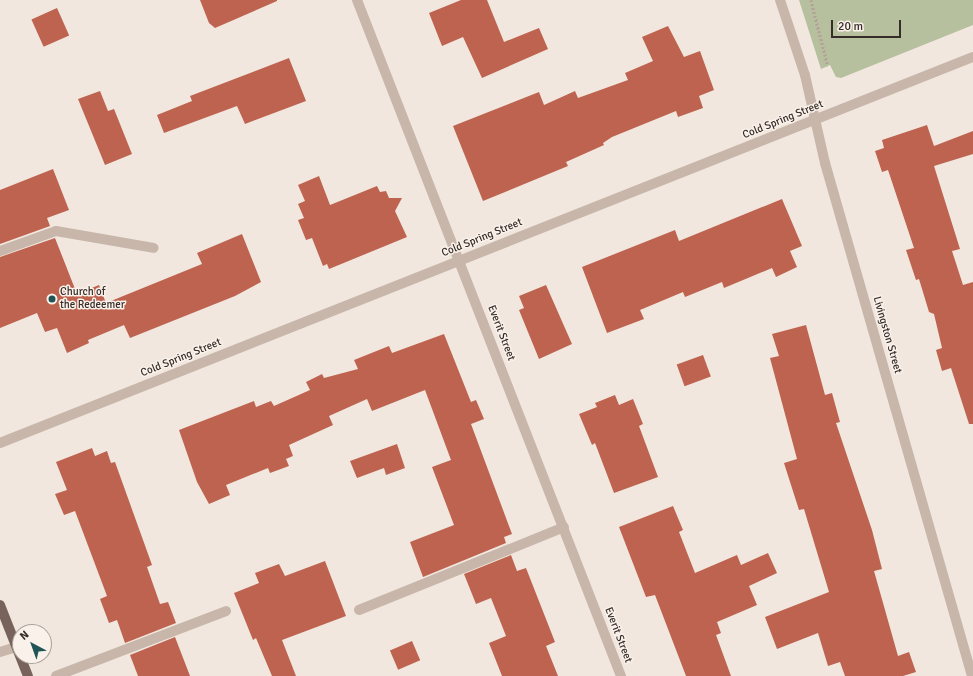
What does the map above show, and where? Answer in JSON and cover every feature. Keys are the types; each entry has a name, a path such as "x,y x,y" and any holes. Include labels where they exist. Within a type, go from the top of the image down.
{"main road":[{"path":"0,605 12,636"},
{"path":"23,664 28,676"}],"street":[{"name":"Everit Street","path":"357,0 460,260 621,676"},
{"name":"Livingston Street","path":"780,0 805,75 825,163 972,676"},
{"name":"Cold Spring Street","path":"0,443 973,57"},
{"path":"0,250 56,231 154,248"},
{"path":"359,610 564,527"},
{"path":"56,676 226,611"},
{"path":"0,652 12,648"}],"path":[{"path":"811,0 828,66"}],"green space":[{"path":"799,0 973,0 973,25 841,78 836,77 830,65 821,69"}],"building":[{"path":"200,0 277,1 215,28 209,23"},
{"path":"461,0 487,0 504,42 539,28 548,49 482,78 463,37 442,46 429,13"},
{"path":"57,8 69,35 44,47 31,19"},
{"path":"668,26 684,57 700,51 714,90 699,96 703,108 678,117 676,111 612,137 603,143 604,145 566,162 568,166 483,201 453,126 539,92 544,105 575,91 578,98 628,80 625,73 653,61 642,37"},
{"path":"289,58 306,101 245,124 237,106 164,133 157,115 192,101 190,96"},
{"path":"100,91 108,111 114,109 132,154 105,165 78,99"},
{"path":"927,125 934,146 973,131 973,154 934,166 960,249 952,251 963,285 973,282 973,424 969,424 951,368 942,371 936,350 942,348 934,314 929,312 919,279 916,280 906,250 914,248 888,170 882,172 875,151 884,148 882,140"},
{"path":"53,169 69,210 47,218 50,226 0,244 0,190"},
{"path":"319,176 330,205 377,186 380,192 386,191 389,198 402,198 395,211 407,237 329,269 327,264 323,266 312,238 306,240 298,220 304,218 298,204 305,201 298,185"},
{"path":"782,199 802,246 790,251 797,267 776,277 772,268 724,288 722,282 685,297 683,292 640,310 644,319 607,333 582,267 675,230 679,241"},
{"name":"Church of the Redeemer","path":"242,234 261,282 235,296 130,338 124,325 88,340 89,343 67,353 57,328 45,332 37,313 0,328 0,257 55,238 77,294 99,285 106,303 202,264 197,253"},
{"path":"546,285 572,344 539,359 519,310 524,308 519,296"},
{"path":"806,325 825,395 832,393 840,422 836,423 872,530 882,569 874,571 898,656 909,652 916,672 903,676 845,676 840,662 828,666 818,633 777,649 765,617 829,592 804,509 799,510 784,463 797,459 770,358 779,356 772,334"},
{"path":"444,334 471,402 476,400 484,419 471,424 512,534 504,537 506,543 423,577 410,542 454,525 432,467 451,460 425,390 372,411 367,399 329,416 333,425 289,445 293,456 286,459 289,466 270,473 268,468 226,485 230,495 209,504 197,482 179,430 254,401 256,407 271,401 274,406 310,390 306,382 322,374 324,378 358,369 354,360 389,346 392,353"},
{"path":"703,355 711,377 685,386 677,365"},
{"path":"615,395 619,405 633,399 643,424 639,426 658,477 614,493 595,443 592,445 579,414 597,407 595,403"},
{"path":"397,444 405,468 386,475 384,468 357,478 350,461"},
{"path":"92,448 95,456 107,451 111,463 115,462 152,565 147,567 160,604 168,602 176,623 125,643 117,620 109,623 100,599 107,596 75,511 64,515 55,494 67,490 56,462"},
{"path":"673,506 683,530 679,532 695,573 737,555 741,565 768,553 777,573 749,586 757,605 717,622 721,633 716,635 731,676 686,676 655,595 646,597 619,527"},
{"path":"511,555 517,571 526,568 555,642 546,646 558,676 502,676 489,643 506,636 491,598 476,604 464,574"},
{"path":"325,561 346,616 282,640 296,676 272,676 256,638 253,640 234,593 259,583 255,573 279,564 285,576"},
{"path":"175,637 190,676 138,676 130,655"},
{"path":"412,641 420,660 398,670 390,650"}],"place":[{"name":"Church of the Redeemer","path":"52,299"}]}
